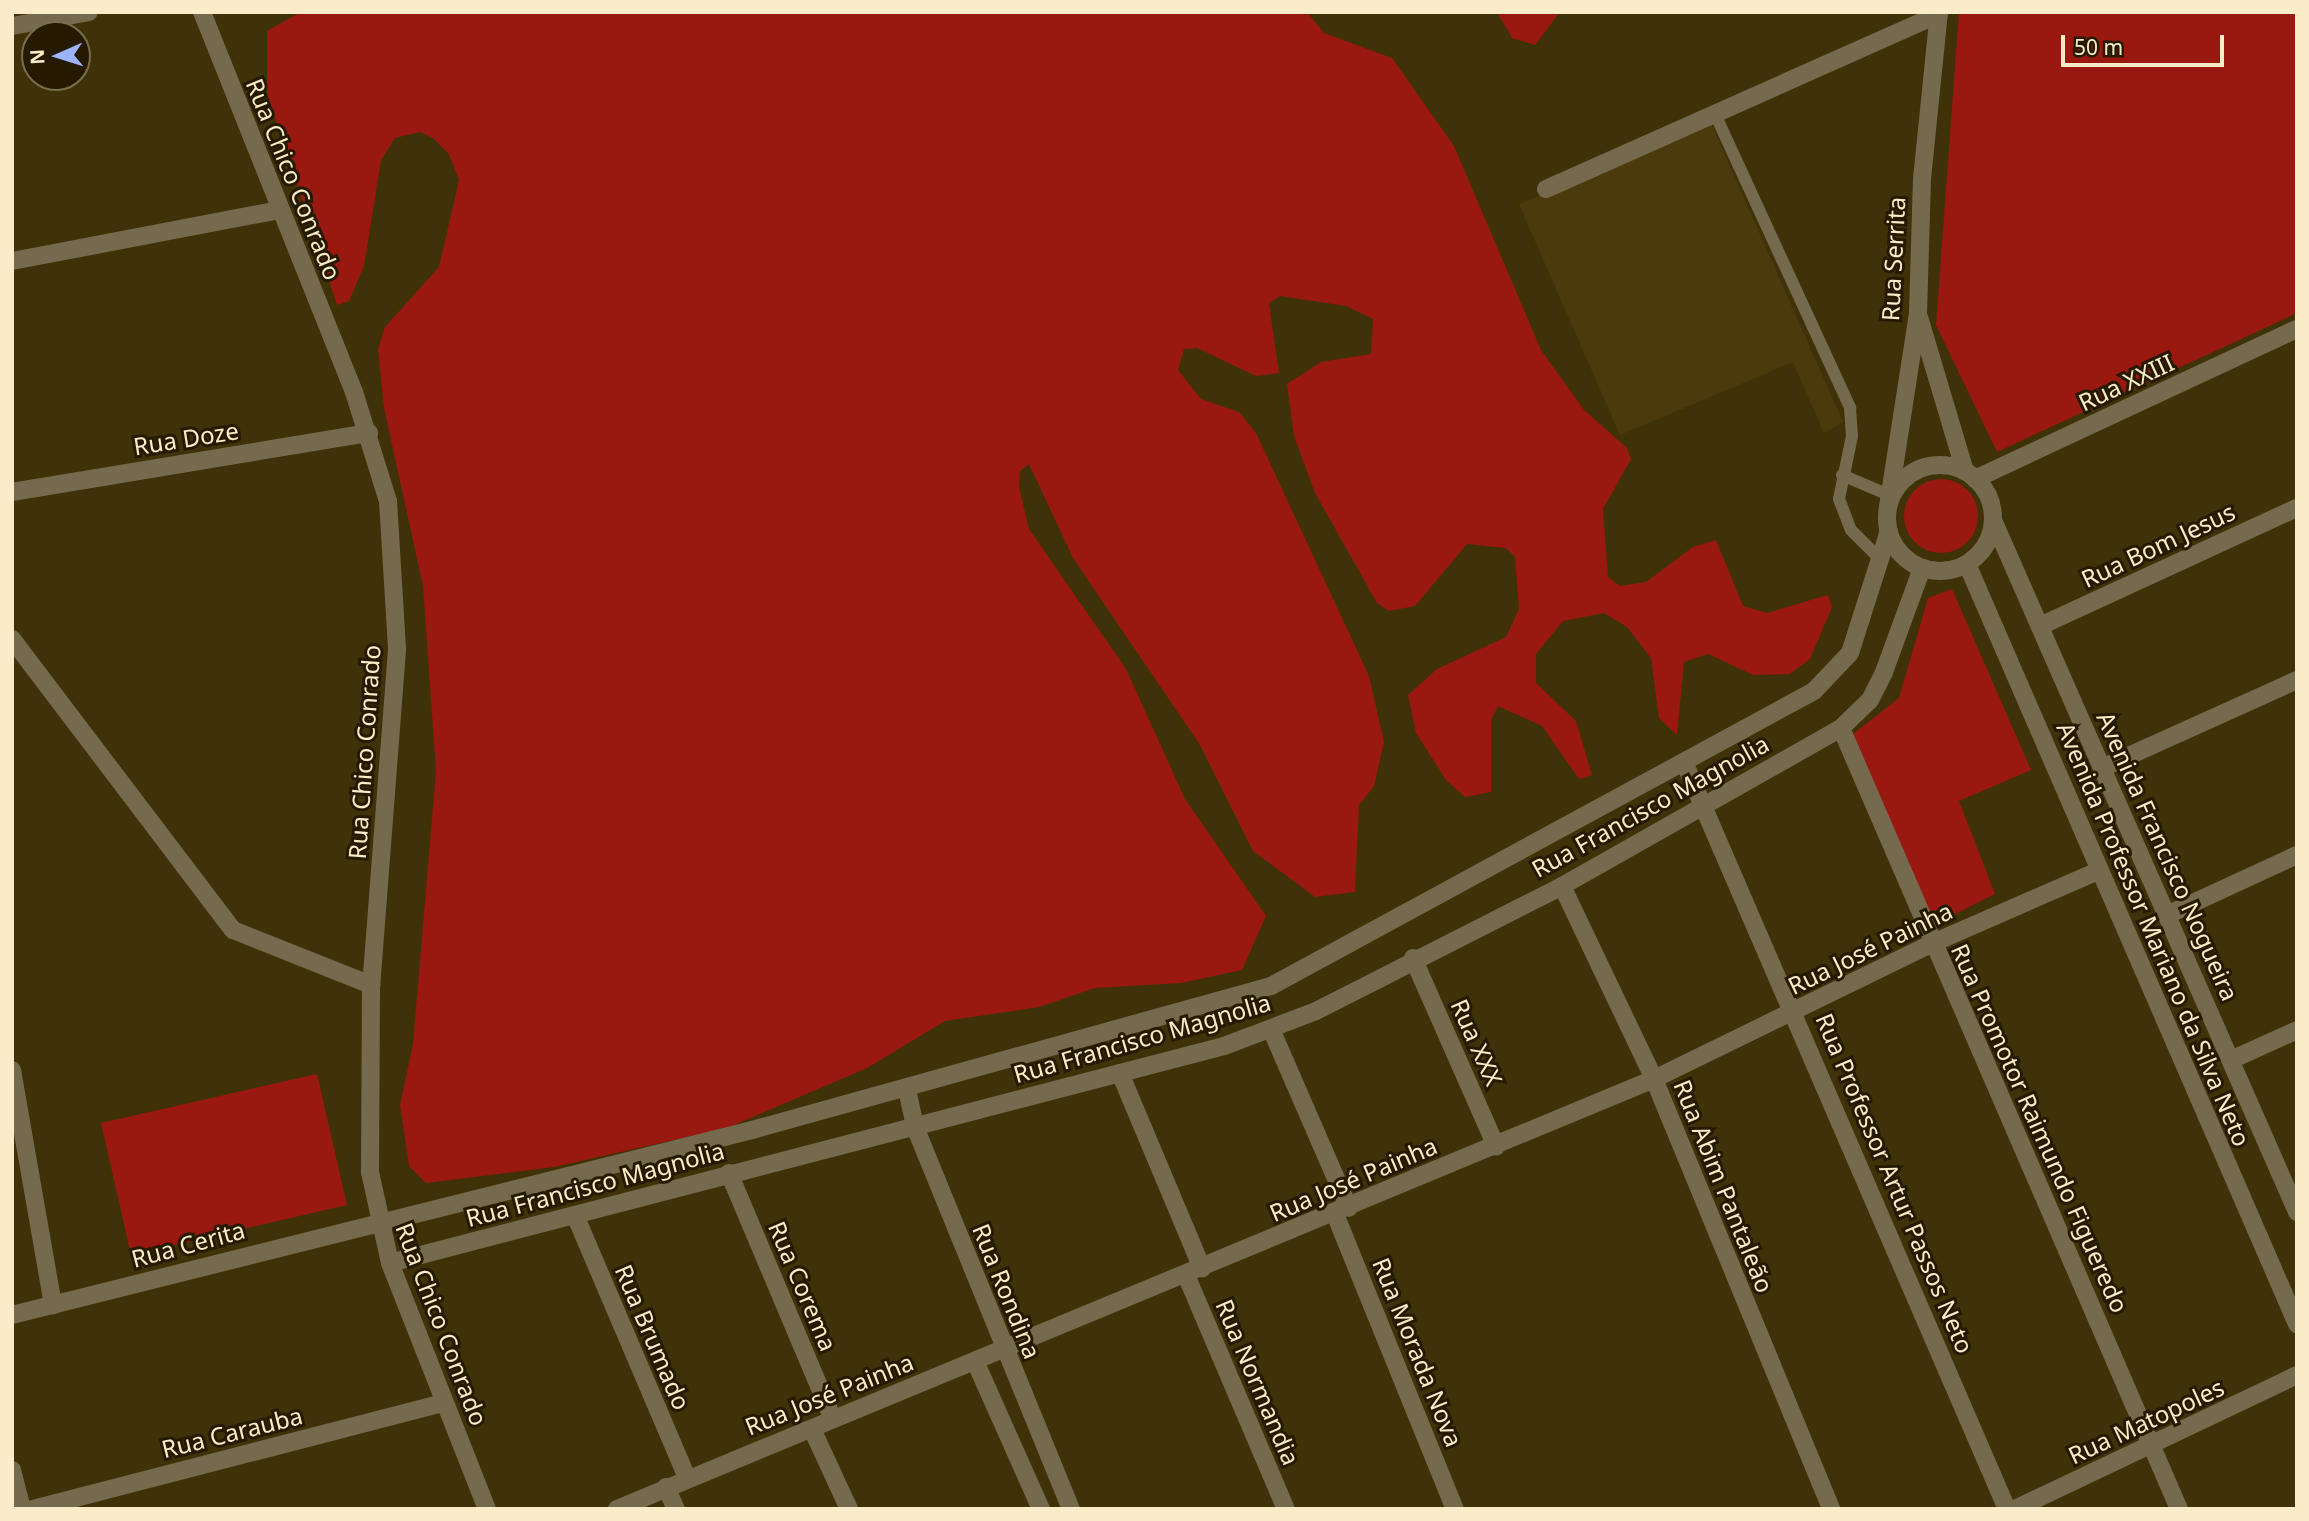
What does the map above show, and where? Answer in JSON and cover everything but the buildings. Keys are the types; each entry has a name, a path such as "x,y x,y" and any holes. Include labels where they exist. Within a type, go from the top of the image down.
{"street":[{"path":"12,26 89,12"},
{"name":"Rua Chico Conrado","path":"202,12 369,433 388,501 397,650 372,985 370,1172 377,1226 443,1403 487,1509"},
{"path":"1546,189 1939,13"},
{"name":"Rua Serrita","path":"1889,531 1889,501 1918,313 1922,179 1939,13"},
{"path":"12,261 279,210"},
{"path":"1889,531 1895,547 1922,568 1967,564 1985,545 1993,520 1970,475 1918,313"},
{"name":"Rua XXIII","path":"1970,475 2297,329"},
{"name":"Rua Doze","path":"12,492 369,433"},
{"path":"1889,501 1899,485 1918,470 1942,465 1970,475"},
{"name":"Rua Bom Jesus","path":"2040,626 2297,508"},
{"name":"Avenida Francisco Nogueira","path":"1993,520 2296,1209"},
{"name":"Rua Francisco Magnolia","path":"377,1226 907,1089 1271,986 1814,691 1840,669 1889,531"},
{"name":"Avenida Professor Mariano da Silva Neto","path":"1967,564 2098,871 2297,1324"},
{"name":"Rua Francisco Magnolia","path":"390,1263 1120,1073 1272,1029 1562,886 1703,803 1841,728 1870,700 1884,672 1922,568"},
{"path":"12,639 233,930 372,985"},
{"path":"2102,768 2297,680"},
{"name":"Rua Promotor Raimundo Figueredo","path":"1841,728 2179,1509"},
{"name":"Rua Professor Artur Passos Neto","path":"1684,762 1795,1011 2007,1509"},
{"path":"2168,915 2297,855"},
{"name":"Rua José Painha","path":"617,1509 1342,1211 1654,1079 1933,943 2098,871"},
{"name":"Rua Abim Pantaleão","path":"1562,886 1654,1079 1828,1508"},
{"name":"Rua XXX","path":"1413,958 1496,1146"},
{"name":"Rua Morada Nova","path":"1272,1029 1455,1509"},
{"path":"2231,1060 2297,1030"},
{"path":"12,1070 53,1305"},
{"name":"Rua Normandia","path":"1120,1073 1286,1509"},
{"name":"Rua Rondina","path":"907,1089 915,1127 1003,1349 1071,1509"},
{"name":"Rua Corema","path":"729,1173 833,1419"},
{"name":"Rua Brumado","path":"575,1215 687,1478"},
{"name":"Rua Cerita","path":"12,1315 354,1226 377,1226"},
{"path":"975,1361 1041,1509"},
{"name":"Rua Matopoles","path":"2015,1509 2152,1447 2297,1376"},
{"name":"Rua Carauba","path":"33,1509 443,1403"},
{"path":"812,1429 849,1509"},
{"path":"12,1470 22,1509"},
{"path":"666,1487 676,1509"}],"lane":[{"path":"1715,114 1850,408 1853,436 1842,475 1843,514 1880,559"},
{"path":"1842,475 1889,501"}],"shaded area":[{"path":"301,12 1307,12 1324,33 1392,58 1454,146 1541,350 1584,410 1627,448 1631,459 1603,509 1608,577 1620,586 1646,582 1693,547 1716,540 1743,606 1767,613 1828,595 1832,607 1810,659 1790,674 1753,675 1708,654 1684,662 1677,735 1659,718 1651,658 1627,627 1604,613 1563,621 1536,654 1536,683 1576,721 1592,775 1579,779 1542,726 1498,706 1491,720 1491,792 1465,797 1446,780 1416,733 1408,695 1437,669 1506,637 1519,609 1515,557 1506,548 1467,544 1415,606 1389,611 1377,603 1315,493 1294,436 1287,384 1321,362 1371,354 1373,319 1346,306 1280,296 1269,303 1279,373 1256,376 1197,348 1184,349 1178,370 1201,399 1239,412 1256,433 1369,676 1384,742 1374,786 1359,805 1355,892 1315,897 1253,851 1200,745 1073,558 1029,464 1020,471 1019,487 1029,529 1126,669 1185,799 1266,916 1242,970 1181,983 1095,988 1039,1007 945,1021 867,1068 727,1128 554,1167 426,1183 409,1166 400,1105 413,1044 436,771 423,586 384,408 378,349 385,327 439,267 459,180 449,154 433,138 420,132 395,138 381,160 364,266 349,301 337,305 267,94 267,31"},
{"path":"1497,12 1560,12 1535,45 1512,38"},
{"path":"1959,12 2297,12 2297,313 1997,452 1936,325"},
{"path":"1712,126 1843,422 1824,433 1793,362 1620,435 1519,204"},
{"path":"1941,479 1962,485 1972,495 1978,516 1972,537 1962,547 1941,553 1920,547 1910,537 1904,516 1910,495 1920,485"},
{"path":"1952,589 2031,770 1959,801 1995,894 1932,926 1853,734 1899,698 1928,598"},
{"path":"317,1074 347,1205 131,1255 101,1123"}]}
